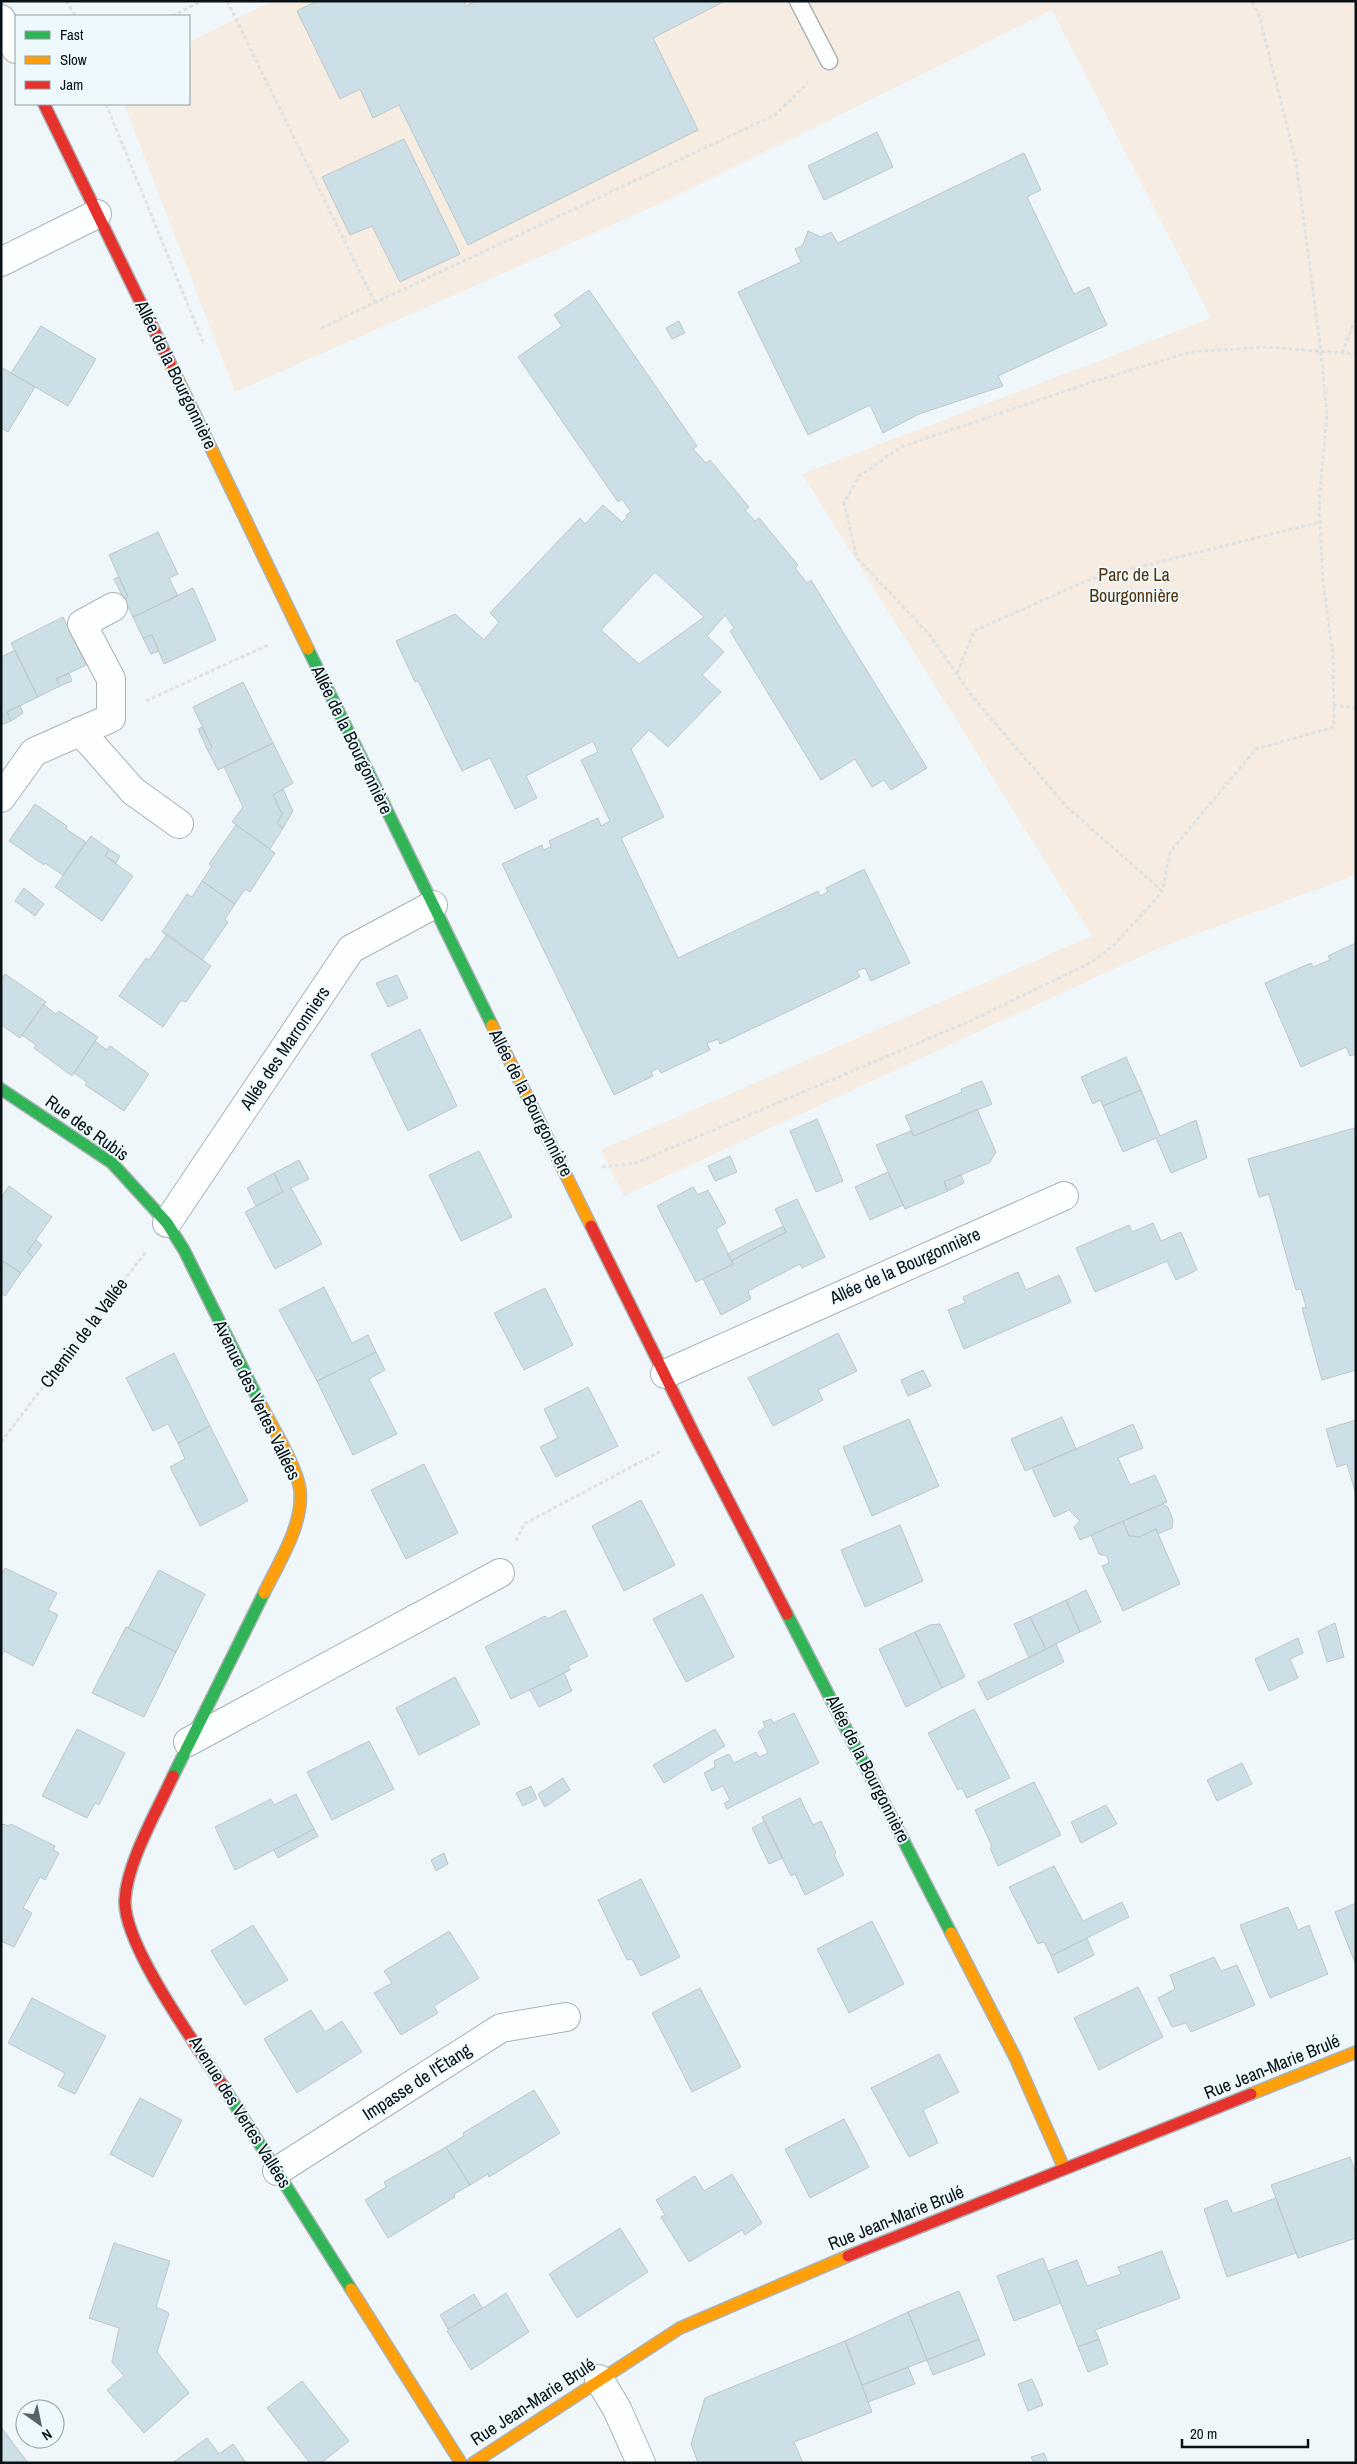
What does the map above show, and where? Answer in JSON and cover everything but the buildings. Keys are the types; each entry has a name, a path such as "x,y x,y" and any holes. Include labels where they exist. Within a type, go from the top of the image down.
{"street":[{"path":"1,19 15,47"},
{"name":"Allée de la Bourgonnière","path":"44,105 432,905 694,1434 1015,2057 1064,2168"},
{"path":"1,262 97,214"},
{"path":"1,798 34,752 111,718 111,679 82,624 113,608"},
{"path":"80,731 133,791 179,824"},
{"name":"Allée des Marronniers","path":"167,1223 351,949 432,905"},
{"name":"Rue des Rubis","path":"1,1089 112,1163 167,1223"},
{"name":"Allée de la Bourgonnière","path":"665,1374 1064,1196"},
{"name":"Avenue des Vertes Vallées","path":"167,1223 184,1250 284,1451 300,1490 295,1531 188,1742 130,1872 125,1901 129,1924 144,1960 461,2463"},
{"path":"188,1742 500,1573"},
{"name":"Impasse de l'Étang","path":"277,2171 501,2028 566,2017"},
{"name":"Rue Jean-Marie Brulé","path":"473,2463 599,2379 680,2328 1064,2168 1356,2052"},
{"path":"599,2379 617,2409 641,2463"}],"lane":[{"path":"798,1 828,62"}],"path":[{"path":"66,1 75,15"},
{"path":"174,15 202,1"},
{"path":"226,1 375,303"},
{"path":"569,1179 593,1168 636,1163 862,1065 970,1021 1084,966 1114,944 1162,892 1170,852 1256,749 1334,727 1333,657 1323,581 1319,501 1327,415 1321,352 1296,162 1259,15 1251,1"},
{"path":"321,328 775,116 828,62"},
{"path":"1342,353 1356,318"},
{"path":"1162,892 1067,807 971,694 929,634 857,558 844,503 859,476 901,447 1191,352 1267,347 1356,354"},
{"path":"957,674 974,631 1091,579 1320,522"},
{"path":"111,718 299,631"},
{"path":"1333,705 1356,708"},
{"name":"Chemin de la Vallée","path":"1,1442 167,1223"},
{"path":"500,1573 524,1524 694,1434"}],"green space":[{"name":"Parc de La Bourgonnière","path":"273,1 1356,1 1356,875 1161,947 624,1196 601,1150 1092,936 802,474 1211,318 1052,10 657,205 235,392 124,105 190,105 190,42"}],"traffic: fast":[{"path":"308,649 492,1025"},
{"path":"1,1089 112,1163 167,1223 184,1250 260,1403"},
{"path":"173,1776 264,1593"},
{"path":"787,1614 951,1933"},
{"path":"223,2086 351,2289"}],"traffic: slow":[{"path":"170,363 308,649"},
{"path":"492,1025 591,1226"},
{"path":"260,1403 289,1458 300,1490 300,1503 294,1530 283,1557 264,1593"},
{"path":"951,1933 1015,2057 1064,2168"},
{"path":"1251,2094 1356,2052"},
{"path":"473,2463 680,2328 848,2256"},
{"path":"351,2289 461,2463"}],"traffic: jam":[{"path":"44,105 170,363"},
{"path":"591,1226 694,1434 787,1614"},
{"path":"173,1776 144,1837 131,1870 125,1900 128,1919 148,1968 223,2086"},
{"path":"848,2256 1251,2094"}]}
